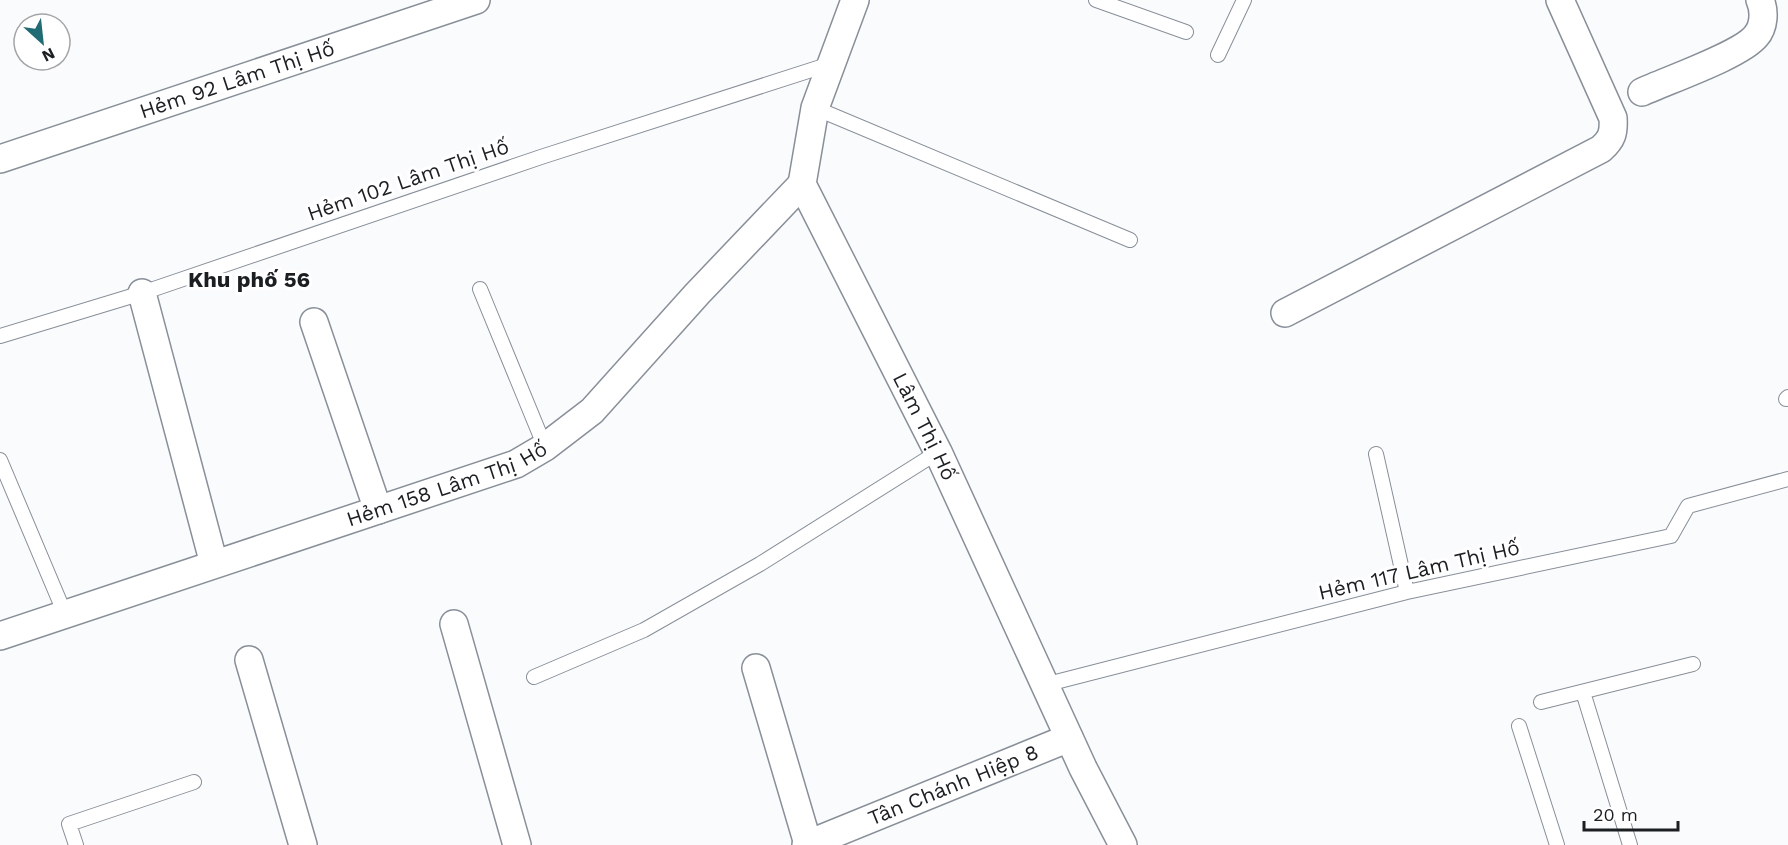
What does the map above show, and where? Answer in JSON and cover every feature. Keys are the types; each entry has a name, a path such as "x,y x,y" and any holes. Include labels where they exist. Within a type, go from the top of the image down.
{"street":[{"name":"Hẻm 92 Lâm Thị Hố","path":"0,159 476,0"},
{"path":"802,184 815,108 855,0"},
{"path":"1285,313 1601,149 1608,143 1614,133 1613,118 1560,0"},
{"path":"1642,92 1746,46 1761,29 1760,0"},
{"name":"Hẻm 158 Lâm Thị Hố","path":"0,636 516,464 545,447 592,411 697,294 802,184"},
{"name":"Lâm Thị Hố","path":"802,184 938,452 1068,738 1123,845"},
{"path":"142,293 214,564"},
{"path":"314,322 378,510"},
{"path":"454,624 517,845"},
{"path":"249,660 303,845"},
{"path":"756,668 807,844"},
{"name":"Tân Chánh Hiệp 8","path":"807,844 1068,738"}],"lane":[{"path":"1096,0 1186,32"},
{"path":"1218,55 1244,0"},
{"name":"Hẻm 102 Lâm Thị Hố","path":"0,336 142,293 541,157 830,64"},
{"path":"815,108 836,114 1130,240"},
{"path":"480,289 545,447"},
{"path":"534,677 644,630 760,564 938,452"},
{"path":"1376,454 1407,592"},
{"path":"0,460 66,614"},
{"name":"Hẻm 117 Lâm Thị Hố","path":"1044,685 1407,592 1671,536 1688,506 1788,479"},
{"path":"1540,702 1693,664"},
{"path":"1583,692 1630,845"},
{"path":"1519,726 1557,845"},
{"path":"76,845 69,824 194,782"}],"district":[{"name":"Khu phố 56","path":"249,279"}]}
